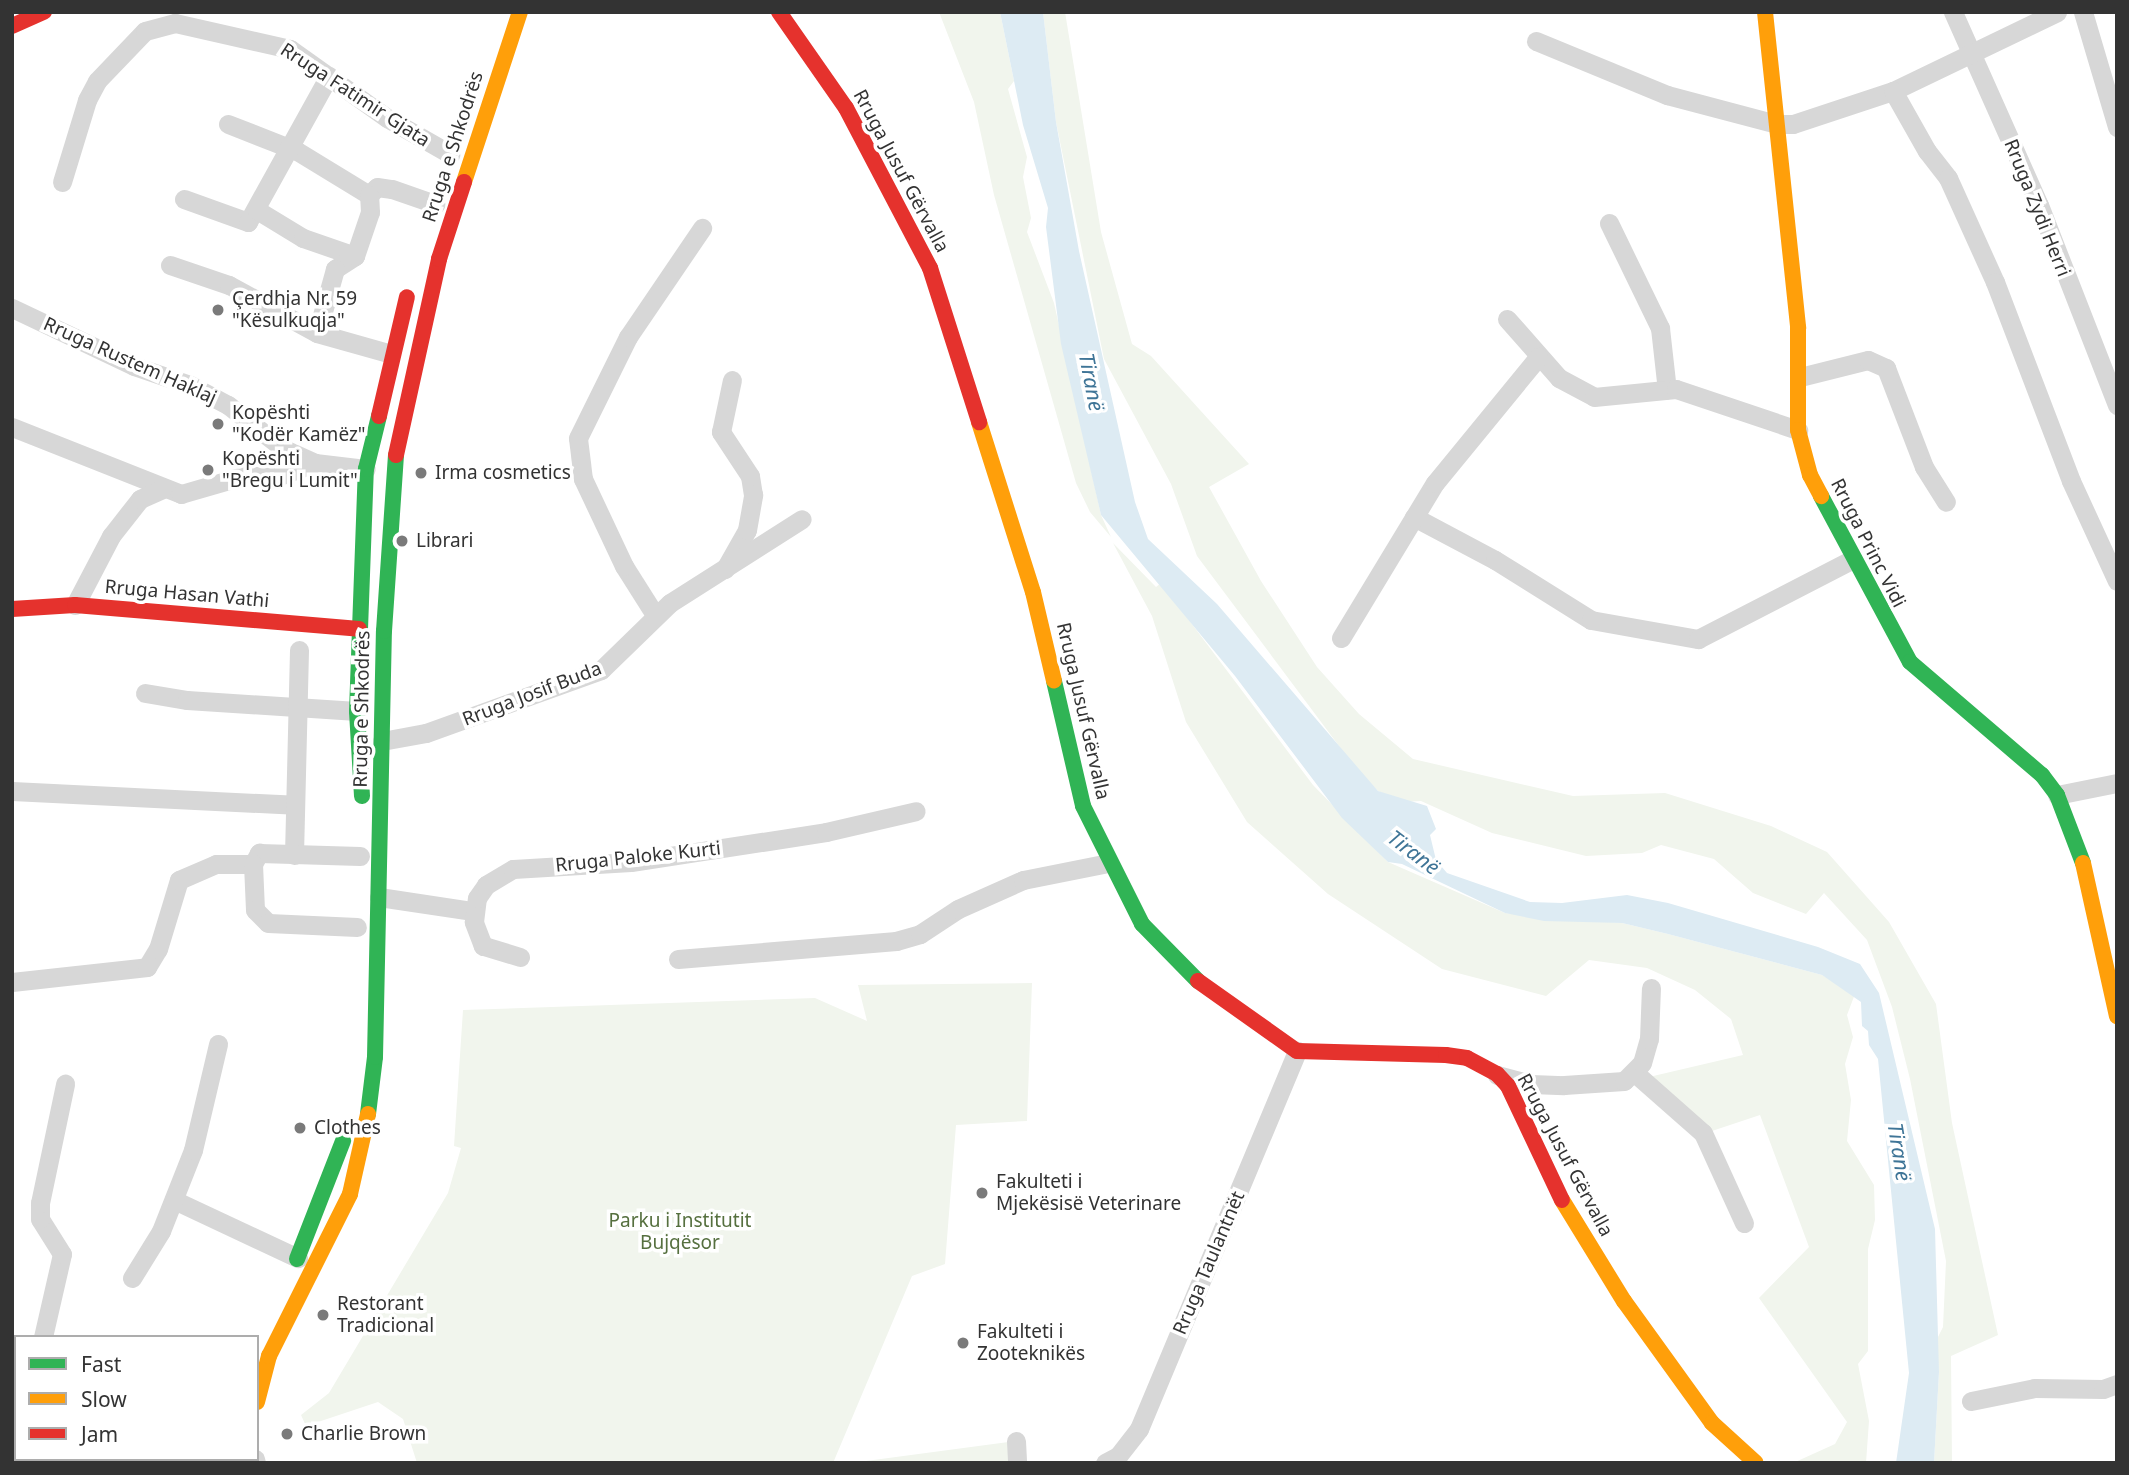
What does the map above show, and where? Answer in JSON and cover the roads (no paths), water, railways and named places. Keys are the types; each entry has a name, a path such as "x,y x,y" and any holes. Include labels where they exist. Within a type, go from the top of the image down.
{"street":[{"path":"12,26 44,12"},
{"name":"Rruga e Shkodrës","path":"259,1394 269,1356 326,1250 358,1168 373,1080 384,631 393,480 417,344 452,212 520,12"},
{"name":"Rruga Jusuf Gërvalla","path":"779,12 846,108 930,268 1033,592 1074,779 1108,863 1142,924 1170,959 1297,1051 1446,1055 1467,1058 1497,1074 1514,1099 1574,1223 1624,1301 1712,1423 1756,1463"},
{"name":"Rruga Princ Vidi","path":"1765,12 1800,377 1798,430 1810,475 1910,662 2042,775 2057,796 2091,884 2117,1016"},
{"name":"Rruga Zydi Herri","path":"1953,12 2039,205 2117,405"},
{"path":"1536,41 1667,95 1777,124 1793,124 1894,91 2057,12"},
{"path":"2083,12 2117,127"},
{"name":"Rruga Fatimir Gjata","path":"62,182 87,100 97,81 133,41 162,24 266,40 290,49 387,118 451,154"},
{"path":"184,199 248,222 329,76"},
{"path":"1894,91 1927,151 1948,178 1995,282 2071,481 2117,581"},
{"path":"228,124 291,148 369,195"},
{"path":"317,333 335,269 355,256 370,212 369,195 377,187 392,189 435,205"},
{"path":"257,210 303,238 355,256"},
{"path":"1609,223 1660,328 1667,390"},
{"path":"656,615 624,566 594,504 577,459 578,438 628,337 702,228"},
{"path":"170,265 229,285 317,333 391,354"},
{"name":"Rruga e Shkodrës","path":"361,817 356,711 366,469 391,354 411,282"},
{"name":"Rruga Rustem Haklaj","path":"12,308 134,366 190,385 228,405 284,449 315,463"},
{"path":"1507,319 1538,358 1559,378 1594,397 1667,390 1692,394 1798,430"},
{"path":"1342,638 1414,517 1450,463 1538,358"},
{"path":"1800,377 1868,360 1886,368 1924,467 1946,502"},
{"path":"725,570 747,530 753,495 750,476 722,432 732,380"},
{"path":"12,427 162,489 192,493 225,480 279,476 315,463 366,469"},
{"path":"75,606 111,536 140,499 162,489"},
{"path":"1414,517 1495,560 1591,620 1698,639 1853,559"},
{"name":"Rruga Josif Buda","path":"382,741 426,733 601,670 619,657 656,615 802,519"},
{"name":"Rruga Hasan Vathi","path":"12,609 75,606 384,631"},
{"path":"294,855 299,650"},
{"path":"145,693 356,711"},
{"path":"2057,796 2117,783"},
{"path":"12,791 295,805"},
{"name":"Rruga Paloke Kurti","path":"473,911 486,885 513,869 631,862 826,832 916,811"},
{"path":"356,951 357,921 268,923 255,910 253,864 259,853 294,855 360,850 359,880"},
{"path":"678,959 896,940 920,934 958,909 1023,880 1108,863"},
{"path":"12,982 147,967 158,949 179,880 216,864 253,864"},
{"path":"379,897 473,911 475,935 483,946 520,957"},
{"path":"1497,1074 1531,1084 1597,1085 1624,1081 1636,1074 1649,1039 1651,988"},
{"path":"132,1278 174,1200 206,1105 218,1044"},
{"name":"Rruga Taulantnët","path":"1105,1463 1118,1456 1139,1429 1297,1051"},
{"path":"1636,1074 1703,1133 1744,1223"},
{"path":"43,1335 62,1254 40,1219 40,1203 65,1084"},
{"path":"1514,1099 1517,1090 1531,1084"},
{"path":"287,1279 338,1162 346,1122"},
{"path":"174,1200 298,1258"},
{"path":"1971,1401 2035,1388 2103,1389 2117,1384"},
{"path":"1016,1441 1017,1463"}],"water":[{"name":"Tiranë","path":"1000,12 1043,12 1056,122 1079,251 1135,502 1148,539 1217,604 1378,791 1427,806 1436,829 1430,835 1436,860 1447,873 1530,902 1562,903 1627,895 1668,903 1818,947 1860,964 1879,993 1935,1229 1939,1372 1934,1463 1896,1463 1909,1373 1878,1059 1869,1045 1868,1031 1862,1026 1861,1002 1822,975 1668,934 1622,923 1544,921 1505,913 1402,864 1388,862 1342,818 1235,676 1101,515 1061,344 1046,227 1048,208 1023,125"}],"place":[{"name":"Çerdhja Nr. 59 \"Kësulkuqja\"","path":"218,310"},
{"name":"Kopështi \"Kodër Kamëz\"","path":"218,424"},
{"name":"Kopështi \"Bregu i Lumit\"","path":"208,470"},
{"name":"Irma cosmetics","path":"421,473"},
{"name":"Librari","path":"402,541"},
{"name":"Clothes","path":"300,1128"},
{"name":"Fakulteti i Mjekësisë Veterinare","path":"982,1193"},
{"name":"Restorant Tradicional","path":"323,1315"},
{"name":"Fakulteti i Zooteknikës","path":"963,1343"},
{"name":"Charlie Brown","path":"287,1434"}],"park label":[{"name":"Parku i Institutit Bujqësor","path":"680,1232"}]}
